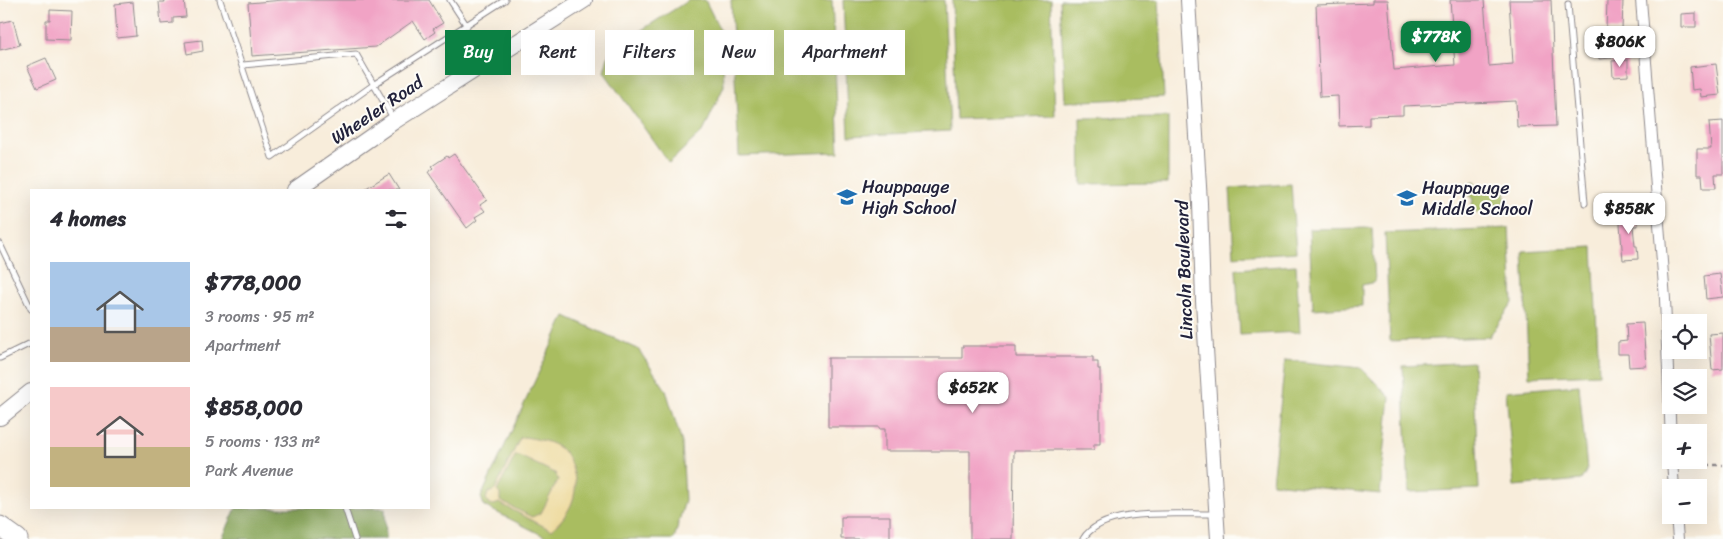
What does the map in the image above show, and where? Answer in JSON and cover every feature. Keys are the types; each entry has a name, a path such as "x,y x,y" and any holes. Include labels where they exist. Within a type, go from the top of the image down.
{"main road":[{"name":"Wheeler Road","path":"296,189 394,121 584,0"},
{"path":"0,417 30,393"}],"street":[{"name":"Lincoln Boulevard","path":"1188,0 1200,204 1203,301 1218,539"},
{"path":"1641,0 1665,299 1670,424"},
{"path":"1677,524 1678,539"}],"lane":[{"path":"220,0 272,157 373,85 505,0"},
{"path":"450,0 467,26"},
{"path":"1567,1 1585,204"},
{"path":"243,65 356,54 394,121"},
{"path":"0,244 30,307"},
{"path":"0,358 30,343"},
{"path":"345,509 356,539"},
{"path":"1083,539 1087,532 1106,521 1130,515 1216,514"}],"path":[{"path":"1707,464 1723,465"}],"green space":[{"path":"689,0 705,0 720,30 704,30 704,75 724,75 724,86 704,130 669,163 606,75 694,75 694,30 642,30"},
{"path":"731,0 832,0 833,30 784,30 784,75 835,75 839,152 739,156 735,75 774,75 774,30 733,30"},
{"path":"843,0 944,0 950,131 849,136 846,75 905,75 905,30 844,30"},
{"path":"952,0 1051,0 1055,116 956,119"},
{"path":"1060,0 1159,0 1164,97 1065,102"},
{"path":"1168,117 1168,183 1081,184 1080,118"},
{"path":"1474,182 1485,190 1505,190 1506,203 1503,205 1487,206 1480,213 1474,212 1471,208 1473,200 1466,189 1467,185"},
{"path":"1291,184 1296,252 1234,256 1230,188"},
{"path":"1372,228 1375,282 1362,285 1362,306 1313,309 1309,229"},
{"path":"1509,228 1513,303 1489,337 1390,341 1385,233"},
{"path":"1593,247 1599,374 1529,377 1523,251"},
{"path":"1296,265 1300,332 1240,335 1236,269"},
{"path":"565,316 638,349 666,390 682,443 685,500 674,539 550,539 484,506 481,497"},
{"path":"1285,360 1361,368 1390,397 1380,494 1272,483"},
{"path":"1473,362 1479,489 1409,492 1403,366"},
{"path":"1579,385 1587,470 1581,480 1514,486 1506,391"},
{"path":"236,509 385,509 386,539 222,539"}],"sand":[{"path":"520,438 539,440 557,446 566,454 571,465 575,483 573,501 564,517 551,530 499,503 489,504 486,499 488,493 495,490","holes":["515,456 519,456 555,473 558,480 541,513 532,517 500,501 500,494 497,491"]}],"building":[{"path":"164,0 184,0 186,17 173,18 173,23 161,24 159,2 165,2"},
{"path":"283,0 429,0 443,23 433,29 435,32 425,39 413,21 376,47 252,56 248,3"},
{"path":"1373,0 1388,0 1394,70 1455,65 1450,0 1484,0 1489,66 1513,64 1509,0 1551,0 1556,126 1517,127 1516,101 1403,106 1403,115 1369,116 1369,125 1339,126 1338,96 1320,97 1316,5 1373,3"},
{"path":"1607,1 1623,1 1622,30 1606,29"},
{"path":"133,2 136,36 117,38 115,4"},
{"path":"50,10 72,11 71,40 46,39 46,20 50,20"},
{"path":"1696,13 1696,27 1681,27 1681,14"},
{"path":"13,20 20,45 0,50 0,23"},
{"path":"202,40 203,51 187,54 185,42"},
{"path":"1598,46 1612,46 1612,58 1599,59"},
{"path":"46,58 56,80 37,88 27,66"},
{"path":"1628,60 1628,76 1613,77 1612,61"},
{"path":"1716,64 1720,95 1701,97 1700,89 1692,90 1690,67"},
{"path":"1723,121 1723,174 1715,174 1716,188 1703,188 1702,175 1697,175 1697,149 1711,149 1709,122"},
{"path":"454,154 487,200 480,205 485,211 475,217 477,220 467,228 428,172 434,168 432,166 447,156 448,158"},
{"path":"389,174 398,189 365,189"},
{"path":"1637,211 1638,226 1633,226 1638,259 1623,260 1619,212"},
{"path":"1720,274 1723,297 1706,299 1704,276"},
{"path":"1643,323 1646,366 1629,367 1628,354 1618,354 1618,342 1627,341 1626,324"},
{"path":"1723,333 1723,369 1712,370 1709,334"},
{"path":"962,346 1016,346 1016,357 1093,357 1093,362 1098,362 1098,369 1100,369 1100,444 1094,444 1094,450 1014,450 1013,539 970,539 970,451 885,451 885,429 879,429 879,427 828,427 828,358 962,358"},
{"path":"890,516 890,539 841,539 841,517"}],"place":[{"name":"Hauppauge High School","path":"847,197"},
{"name":"Hauppauge Middle School","path":"1407,198"}]}
